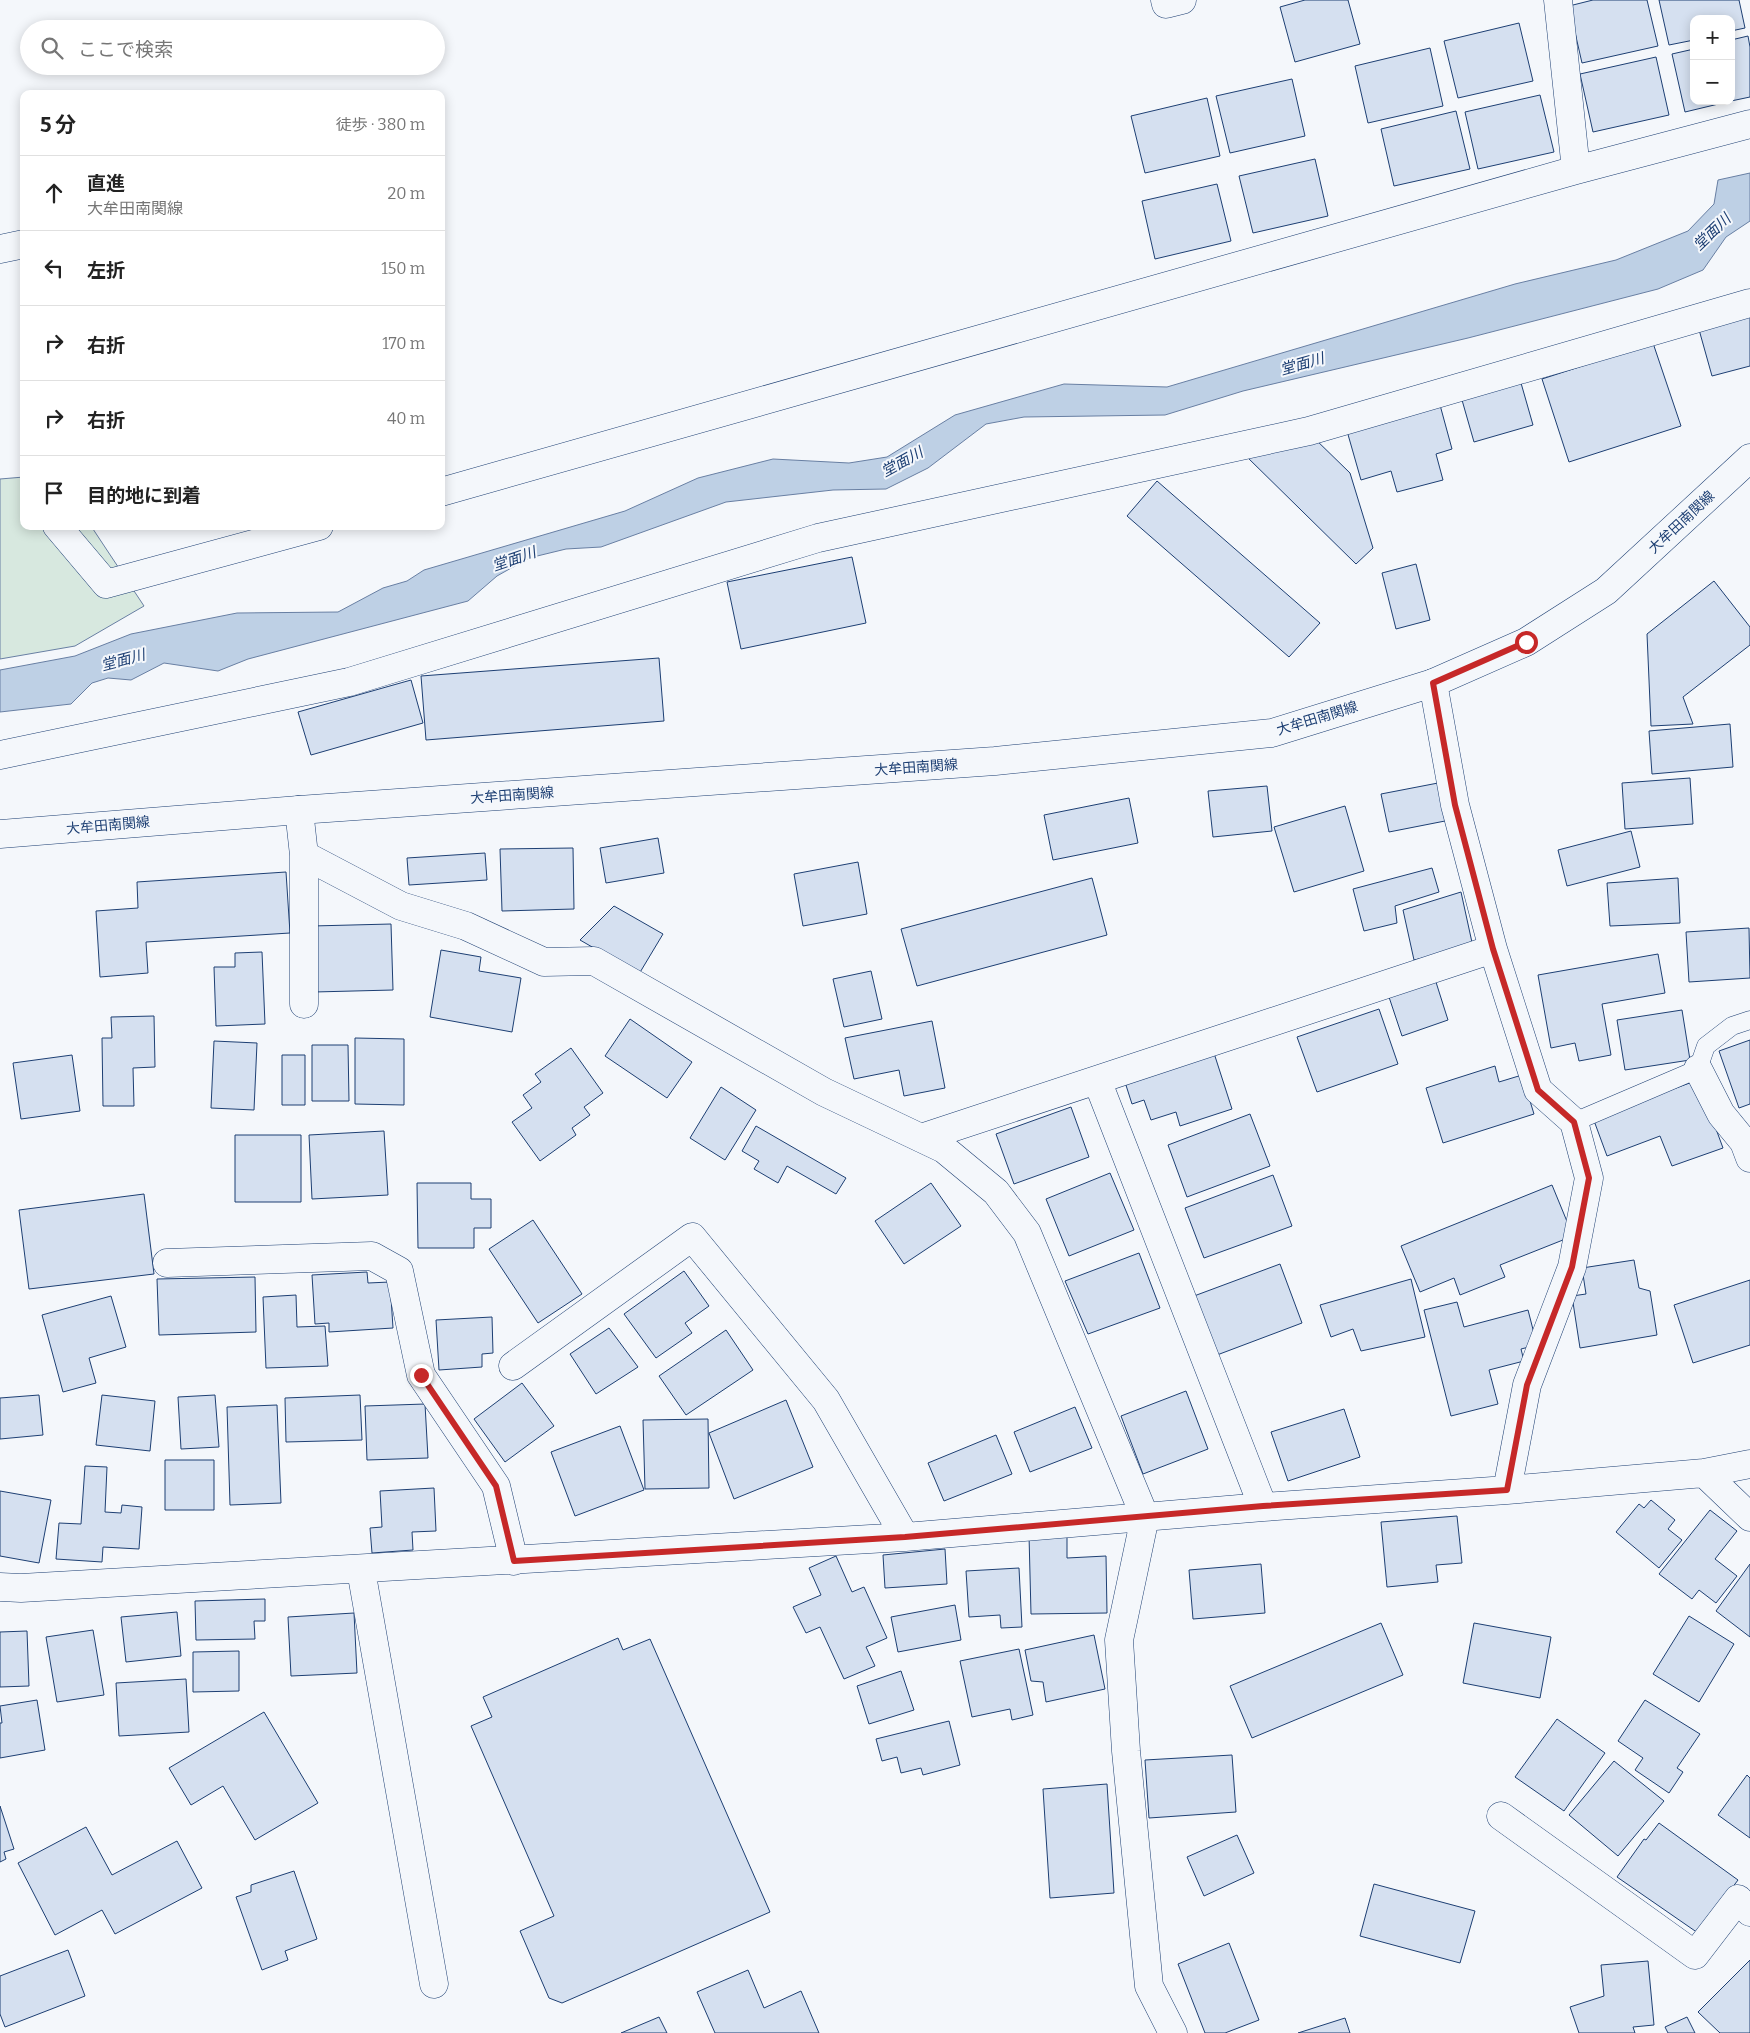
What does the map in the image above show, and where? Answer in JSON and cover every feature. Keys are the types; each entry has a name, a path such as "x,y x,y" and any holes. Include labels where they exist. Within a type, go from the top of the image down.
{"street":[{"path":"1165,0 1166,4 1182,0"},
{"path":"1558,0 1576,170"},
{"path":"445,491 1576,170 1750,124"},
{"path":"0,249 20,245"},
{"path":"0,755 349,682 818,538 1309,431 1750,303"},
{"name":"大牟田南関線","path":"0,834 299,810 995,761 1272,733 1433,683 1526,642 1606,591 1750,458"},
{"path":"61,530 106,584 304,530"},
{"path":"1433,683 1455,805 1493,949 1538,1090 1574,1122 1589,1178 1572,1267 1527,1385 1507,1490"},
{"path":"299,810 304,855 304,1004"},
{"path":"304,855 402,906 466,926 544,962 594,960 824,1092 944,1149 996,1192 1027,1233 1145,1517 1119,1640 1126,1752 1149,1986 1173,2033"},
{"path":"921,1138 1493,949"},
{"path":"1698,1069 1721,1114 1744,1142 1750,1158"},
{"path":"1097,1080 1263,1506"},
{"path":"513,1366 692,1237 826,1400 905,1537"},
{"path":"166,1263 372,1256 399,1271 421,1375 496,1486 514,1561"},
{"path":"0,1587 21,1588 360,1570 905,1537 1263,1506 1507,1490 1704,1473 1750,1464"},
{"path":"1704,1473 1750,1517"},
{"path":"360,1570 434,1984"},
{"path":"1501,1816 1696,1955 1738,1899 1750,1912"}],"lane":[{"path":"1574,1122 1698,1069 1706,1046 1732,1026 1750,1020"}],"shaded area":[{"path":"20,477 20,530 94,530 144,606 75,646 0,659 0,479"}],"water":[{"name":"堂面川","path":"1750,173 1750,221 1726,237 1703,270 1658,289 1468,338 1243,391 1165,415 1024,417 986,424 928,468 886,489 833,490 726,502 601,547 566,549 529,558 497,576 468,601 248,659 218,671 164,663 131,680 108,678 92,683 71,704 0,712 0,670 75,656 131,634 237,613 338,612 383,588 407,581 424,570 625,511 698,478 773,459 849,463 887,457 955,415 1064,384 1167,387 1515,284 1616,260 1688,231 1714,204 1718,180"}],"building":[{"path":"1305,0 1348,0 1360,44 1295,62 1280,7"},
{"path":"1593,0 1647,0 1658,46 1582,63 1569,6"},
{"path":"1659,0 1739,0 1745,28 1735,30 1735,15 1690,15 1690,41 1669,45"},
{"path":"1519,23 1533,81 1458,98 1444,41"},
{"path":"1748,36 1750,47 1750,97 1735,100 1735,60 1735,39"},
{"path":"1430,48 1443,106 1368,123 1355,66"},
{"path":"1690,50 1690,105 1714,105 1685,112 1672,54"},
{"path":"1656,57 1669,115 1593,132 1580,74"},
{"path":"1292,79 1305,136 1230,153 1216,96"},
{"path":"1540,95 1554,152 1478,169 1465,112"},
{"path":"1207,98 1220,156 1145,173 1131,116"},
{"path":"1456,111 1470,169 1394,186 1381,129"},
{"path":"1315,159 1328,216 1253,233 1239,176"},
{"path":"1217,184 1231,241 1155,259 1142,201"},
{"path":"1750,311 1750,366 1712,376 1698,326"},
{"path":"1653,343 1681,426 1569,462 1542,379"},
{"path":"1521,383 1533,425 1474,442 1462,400"},
{"path":"1440,405 1452,449 1436,454 1443,480 1397,492 1391,471 1361,480 1347,431"},
{"path":"1311,435 1350,473 1373,548 1356,564 1246,456"},
{"path":"1157,481 1320,623 1289,657 1127,516"},
{"path":"852,557 866,623 741,649 727,582"},
{"path":"1416,564 1430,620 1396,629 1382,573"},
{"path":"1714,581 1750,627 1750,645 1683,697 1693,724 1651,726 1647,634"},
{"path":"659,658 664,721 426,740 421,676"},
{"path":"411,680 423,723 311,755 298,712"},
{"path":"1730,724 1733,767 1652,774 1649,731"},
{"path":"1690,778 1693,824 1625,829 1622,783"},
{"path":"1438,783 1445,821 1389,832 1381,794"},
{"path":"1267,786 1272,831 1213,837 1208,791"},
{"path":"1129,798 1138,843 1053,860 1044,815"},
{"path":"1345,806 1364,871 1294,892 1274,827"},
{"path":"1631,831 1640,867 1567,886 1558,850"},
{"path":"658,838 664,873 606,883 600,848"},
{"path":"573,848 574,909 502,911 500,849"},
{"path":"485,853 487,880 409,885 407,858"},
{"path":"858,862 867,914 803,926 794,874"},
{"path":"1432,868 1439,892 1395,906 1397,923 1364,931 1353,889"},
{"path":"286,872 290,933 146,942 148,973 100,977 96,911 138,908 137,882"},
{"path":"1092,878 1107,935 917,986 901,929"},
{"path":"1678,878 1680,923 1610,926 1607,883"},
{"path":"1461,892 1473,947 1414,960 1403,910"},
{"path":"614,906 663,934 639,974 580,940"},
{"path":"391,924 393,990 314,992 312,926"},
{"path":"1749,928 1750,978 1689,982 1686,932"},
{"path":"441,950 481,957 479,971 521,978 512,1032 430,1017"},
{"path":"262,952 265,1024 216,1026 214,967 235,967 235,953"},
{"path":"1658,954 1665,993 1602,1004 1611,1055 1579,1061 1575,1043 1551,1048 1538,975"},
{"path":"871,971 882,1019 844,1027 833,979"},
{"path":"1435,979 1448,1020 1402,1036 1388,994"},
{"path":"1379,1009 1398,1064 1317,1092 1297,1037"},
{"path":"1682,1010 1690,1060 1625,1070 1617,1020"},
{"path":"154,1016 155,1067 133,1068 134,1106 103,1106 102,1038 112,1038 111,1017"},
{"path":"630,1019 692,1062 667,1098 605,1056"},
{"path":"932,1021 945,1088 904,1096 899,1070 854,1079 845,1038"},
{"path":"355,1038 404,1039 404,1105 355,1104"},
{"path":"1750,1040 1750,1104 1739,1108 1719,1051"},
{"path":"214,1041 257,1043 254,1110 211,1108"},
{"path":"312,1045 348,1045 349,1101 312,1101"},
{"path":"571,1048 603,1093 584,1107 590,1115 572,1128 576,1135 540,1161 512,1122 532,1108 523,1095 541,1082 535,1074"},
{"path":"1213,1050 1232,1109 1180,1126 1176,1112 1151,1120 1144,1100 1132,1104 1124,1079"},
{"path":"72,1055 80,1111 21,1119 13,1063"},
{"path":"282,1055 305,1055 305,1105 282,1105"},
{"path":"1495,1066 1499,1082 1522,1075 1534,1114 1443,1143 1426,1088"},
{"path":"1698,1080 1723,1148 1672,1166 1660,1136 1607,1156 1593,1118"},
{"path":"721,1087 756,1110 725,1160 690,1138"},
{"path":"1071,1107 1089,1157 1014,1184 996,1134"},
{"path":"1250,1114 1270,1166 1187,1197 1168,1145"},
{"path":"756,1126 846,1178 836,1194 787,1166 778,1183 754,1169 759,1161 742,1151"},
{"path":"384,1131 388,1195 312,1199 309,1135"},
{"path":"235,1135 301,1135 301,1202 235,1202"},
{"path":"1110,1173 1134,1230 1069,1256 1046,1199"},
{"path":"1273,1175 1292,1226 1204,1258 1185,1208"},
{"path":"417,1183 471,1183 471,1199 491,1199 491,1228 474,1228 474,1248 418,1248"},
{"path":"931,1183 961,1226 904,1264 875,1221"},
{"path":"1552,1185 1573,1236 1500,1265 1505,1277 1460,1295 1454,1278 1420,1292 1401,1246"},
{"path":"144,1194 154,1274 29,1289 19,1210"},
{"path":"533,1220 582,1294 538,1323 489,1249"},
{"path":"1139,1253 1160,1308 1088,1334 1065,1281"},
{"path":"1634,1260 1639,1288 1650,1291 1657,1335 1580,1348 1572,1296 1586,1294 1582,1268"},
{"path":"1280,1264 1302,1323 1217,1355 1194,1296"},
{"path":"684,1271 709,1306 685,1323 692,1333 656,1358 624,1314"},
{"path":"367,1272 368,1283 390,1282 393,1328 329,1332 329,1323 315,1324 312,1275"},
{"path":"255,1277 256,1332 159,1335 157,1279"},
{"path":"1411,1279 1425,1337 1361,1351 1353,1329 1331,1337 1320,1305"},
{"path":"1750,1280 1750,1345 1693,1363 1674,1305"},
{"path":"296,1295 297,1327 325,1326 328,1366 266,1368 263,1297"},
{"path":"111,1296 126,1347 89,1358 96,1383 63,1392 42,1315"},
{"path":"1457,1302 1464,1327 1528,1310 1537,1345 1521,1349 1524,1361 1489,1370 1498,1404 1451,1416 1424,1310"},
{"path":"492,1317 493,1353 482,1354 482,1367 439,1370 436,1320"},
{"path":"609,1328 638,1367 596,1394 570,1354"},
{"path":"726,1330 753,1370 686,1415 659,1376"},
{"path":"522,1383 554,1426 505,1462 474,1419"},
{"path":"1186,1391 1208,1449 1143,1474 1121,1416"},
{"path":"39,1395 43,1435 0,1439 0,1398"},
{"path":"102,1395 155,1401 150,1451 96,1445"},
{"path":"215,1395 219,1447 181,1449 178,1397"},
{"path":"360,1395 362,1440 286,1442 285,1398"},
{"path":"786,1400 813,1467 734,1499 709,1433"},
{"path":"425,1404 428,1458 367,1460 365,1406"},
{"path":"277,1405 281,1503 230,1505 227,1407"},
{"path":"1075,1407 1092,1448 1030,1472 1014,1432"},
{"path":"1344,1409 1360,1457 1288,1481 1271,1432"},
{"path":"708,1419 709,1488 645,1489 643,1420"},
{"path":"620,1426 644,1490 575,1516 551,1452"},
{"path":"996,1435 1012,1474 944,1501 928,1463"},
{"path":"165,1460 214,1460 214,1510 165,1510"},
{"path":"85,1466 107,1467 105,1512 121,1513 122,1505 142,1507 139,1549 103,1547 102,1562 56,1559 59,1523 81,1524"},
{"path":"434,1488 436,1531 412,1532 413,1550 372,1553 370,1528 382,1527 380,1491"},
{"path":"0,1491 51,1500 39,1563 0,1556"},
{"path":"1651,1500 1675,1520 1668,1529 1682,1540 1659,1568 1616,1532 1639,1504 1644,1508"},
{"path":"1710,1510 1737,1531 1715,1559 1737,1576 1716,1603 1699,1590 1692,1599 1659,1574"},
{"path":"1457,1516 1462,1563 1436,1565 1438,1582 1387,1587 1381,1522"},
{"path":"1067,1534 1067,1558 1106,1556 1107,1613 1031,1614 1029,1535"},
{"path":"945,1549 947,1584 885,1588 883,1555"},
{"path":"836,1556 852,1592 864,1587 887,1638 866,1647 875,1666 844,1679 820,1627 806,1633 793,1607 821,1595 809,1568"},
{"path":"1261,1564 1265,1613 1193,1619 1189,1570"},
{"path":"1750,1564 1750,1637 1716,1611"},
{"path":"1019,1568 1022,1627 1001,1628 1000,1615 969,1617 966,1571"},
{"path":"265,1599 265,1621 254,1621 255,1639 196,1640 195,1601"},
{"path":"955,1605 961,1640 898,1652 891,1617"},
{"path":"177,1612 181,1656 126,1662 121,1617"},
{"path":"354,1613 357,1673 291,1676 288,1617"},
{"path":"1689,1616 1734,1644 1699,1702 1653,1674"},
{"path":"1381,1623 1403,1675 1252,1738 1230,1686"},
{"path":"1474,1623 1551,1637 1540,1698 1463,1683"},
{"path":"93,1630 104,1695 57,1702 46,1637"},
{"path":"27,1631 29,1686 0,1687 0,1632"},
{"path":"1094,1635 1105,1689 1046,1702 1043,1682 1031,1681 1025,1650"},
{"path":"618,1638 623,1650 650,1639 770,1912 562,2003 549,1998 520,1931 554,1916 471,1726 492,1717 483,1697"},
{"path":"1019,1649 1033,1715 1012,1720 1010,1709 972,1717 960,1661"},
{"path":"239,1651 239,1691 193,1692 193,1652"},
{"path":"901,1671 914,1710 869,1724 857,1686"},
{"path":"186,1679 189,1732 119,1736 116,1683"},
{"path":"37,1700 45,1750 0,1758 0,1723 2,1723 0,1706"},
{"path":"1645,1700 1700,1734 1677,1768 1683,1772 1669,1793 1635,1770 1643,1758 1618,1741"},
{"path":"264,1712 318,1803 255,1840 223,1786 191,1805 169,1768"},
{"path":"1557,1719 1605,1753 1564,1811 1515,1777"},
{"path":"949,1721 960,1765 923,1775 921,1768 901,1773 897,1757 882,1761 876,1739"},
{"path":"1232,1755 1236,1812 1149,1818 1145,1760"},
{"path":"1614,1761 1664,1801 1618,1856 1569,1815"},
{"path":"1747,1775 1750,1778 1750,1838 1718,1815"},
{"path":"1107,1784 1114,1893 1050,1898 1043,1789"},
{"path":"0,1806 14,1849 4,1852 6,1859 0,1862"},
{"path":"1659,1823 1738,1880 1698,1933 1617,1877 1644,1839 1646,1840"},
{"path":"86,1827 112,1875 177,1841 202,1888 115,1934 102,1910 55,1935 18,1863"},
{"path":"1237,1835 1254,1873 1204,1896 1187,1857"},
{"path":"294,1871 317,1939 285,1951 288,1960 262,1970 236,1897 251,1892 251,1885"},
{"path":"1374,1884 1475,1911 1460,1963 1360,1936"},
{"path":"1229,1943 1259,2020 1225,2033 1205,2033 1178,1964"},
{"path":"68,1950 85,1996 5,2027 0,2014 0,1976"},
{"path":"1750,1960 1750,2033 1720,2033 1698,2012"},
{"path":"1648,1961 1654,2025 1633,2027 1635,2033 1579,2033 1570,2007 1604,1996 1601,1965"},
{"path":"748,1970 764,2008 801,1991 819,2033 715,2033 697,1992"},
{"path":"659,2017 667,2033 621,2033"},
{"path":"1687,2017 1695,2033 1668,2033 1665,2027"},
{"path":"1345,2018 1350,2033 1298,2033"}],"route":[{"path":"421,1375 496,1486 514,1561 905,1537 1263,1506 1507,1490 1527,1385 1572,1267 1589,1178 1574,1122 1538,1090 1493,949 1455,805 1433,683 1526,642"}]}
